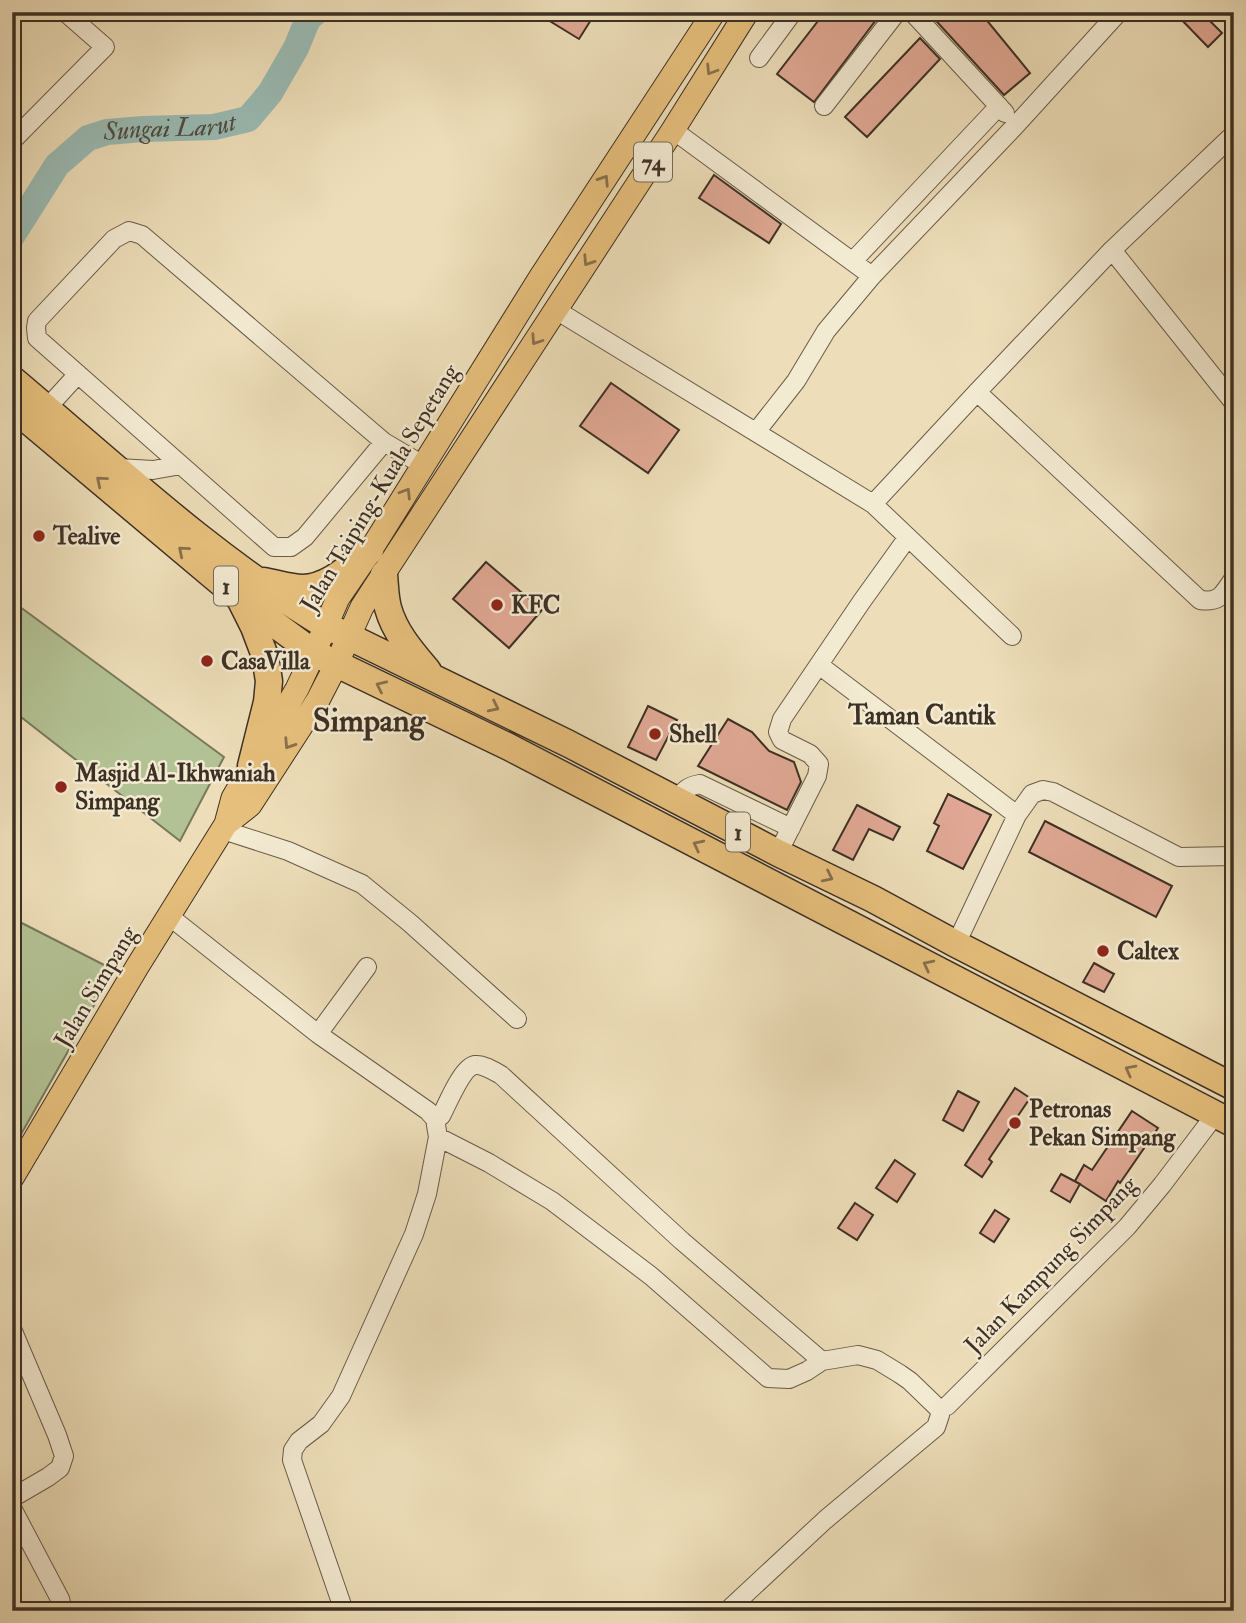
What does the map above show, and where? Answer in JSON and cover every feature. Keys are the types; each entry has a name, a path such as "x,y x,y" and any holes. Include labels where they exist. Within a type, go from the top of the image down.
{"highway":[{"name":"1","path":"12,379 164,508 326,659 509,747 1225,1119"},
{"name":"1","path":"12,407 247,588 289,603 325,625 569,744 1234,1087"},
{"path":"251,766 270,681 265,656 254,627 247,588 302,588 325,583 370,551"},
{"path":"384,573 387,607 396,628 433,677"},
{"path":"1178,1095 1199,1091 1203,1085 1203,1077 1197,1068"}],"main road":[{"name":"Jalan Taiping-Kuala Sepetang","path":"225,827 250,805 318,700 326,659 325,625 338,598 540,278 714,12"},
{"name":"Jalan Taiping-Kuala Sepetang","path":"225,827 233,798 297,689 349,636 362,607 673,131 747,12"},
{"name":"Jalan Simpang","path":"12,1178 225,827"}],"street":[{"path":"16,130 105,47 65,12"},
{"path":"759,58 793,12"},
{"path":"824,106 897,12"},
{"path":"912,12 1016,125"},
{"path":"756,432 796,381 826,331 873,276 1119,12"},
{"path":"853,261 999,106"},
{"path":"673,131 873,276"},
{"path":"873,504 1112,250 1234,134"},
{"path":"384,442 305,537 291,547 274,547 37,338 37,320 114,239 130,231 142,235 384,442 423,465"},
{"path":"1112,250 1230,391"},
{"path":"556,310 873,504 1012,636"},
{"path":"47,408 78,374"},
{"path":"977,392 1200,600 1219,598 1234,578"},
{"path":"118,468 153,470 181,465"},
{"path":"778,853 817,776 818,764 810,754 782,740 778,732 782,719 908,537"},
{"path":"819,664 1017,815"},
{"path":"677,800 690,786 700,784 791,828"},
{"path":"956,944 1017,815 1032,794 1043,790 1053,792 1179,857 1234,856"},
{"path":"225,827 362,884 410,923 517,1019"},
{"path":"169,916 317,1034 429,1111 436,1128 552,1201 650,1276 768,1378 789,1379 822,1361 858,1355 877,1360 910,1381 939,1409 936,1427 825,1520 727,1611"},
{"path":"317,1034 367,967"},
{"path":"344,1611 292,1460 293,1450 299,1441 321,1424 341,1396 414,1234 427,1194 436,1128 466,1069 475,1065 489,1068 501,1075 682,1241 822,1361"},
{"name":"Jalan Kampung Simpang","path":"939,1409 947,1406 1127,1227 1162,1185 1225,1119"},
{"path":"12,1329 64,1456 60,1468 12,1498"},
{"path":"12,1508 62,1605 79,1611"}],"green space":[{"path":"12,601 224,757 180,841 12,710"},
{"path":"12,918 114,970 20,1136 12,1131"}],"building":[{"path":"535,12 596,12 579,39"},
{"path":"825,12 882,12 814,102 777,74"},
{"path":"928,12 980,12 1030,73 1004,95"},
{"path":"1174,12 1201,12 1222,33 1208,47"},
{"path":"920,38 940,59 867,137 845,117"},
{"path":"714,175 781,224 769,243 699,198"},
{"path":"611,383 679,430 648,473 580,426"},
{"name":"KFC","path":"486,562 542,610 509,648 453,599"},
{"path":"648,706 677,720 656,760 628,747"},
{"path":"728,719 752,732 769,751 794,762 801,782 787,810 698,766"},
{"path":"948,794 991,815 963,869 927,851 939,826 934,823"},
{"path":"857,805 900,827 893,840 869,829 853,860 833,850"},
{"path":"1045,821 1172,886 1156,917 1029,852"},
{"path":"1094,963 1114,974 1104,992 1083,982"},
{"path":"1015,1088 1030,1098 989,1159 992,1162 982,1177 965,1165"},
{"path":"958,1091 979,1102 963,1131 943,1120"},
{"path":"1132,1111 1158,1128 1106,1201 1075,1181 1084,1165 1092,1170"},
{"path":"895,1160 915,1174 897,1202 876,1188"},
{"path":"1061,1174 1080,1184 1070,1202 1051,1191"},
{"path":"855,1203 873,1215 857,1240 838,1228"},
{"path":"995,1210 1009,1219 994,1242 980,1233"}],"waterway":[{"name":"Sungai Larut","path":"12,236 57,165 88,138 107,132 214,127 248,119 270,93 296,48 308,19 316,12"}],"place":[{"name":"Tealive","path":"39,536"},
{"name":"KFC","path":"497,605"},
{"name":"CasaVilla","path":"207,661"},
{"name":"Shell","path":"655,734"},
{"name":"Masjid Al-Ikhwaniah Simpang","path":"61,787"},
{"name":"Caltex","path":"1103,951"},
{"name":"Petronas Pekan Simpang","path":"1015,1123"}],"district":[{"name":"Taman Cantik","path":"922,716"},
{"name":"Simpang","path":"369,721"}]}
